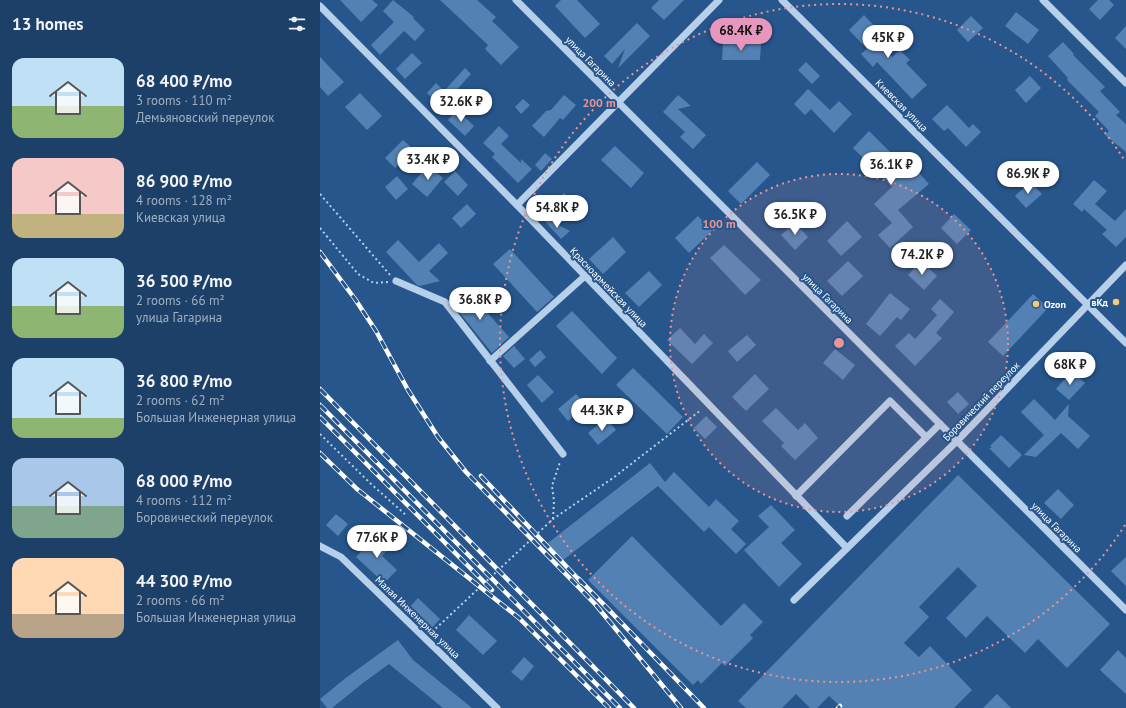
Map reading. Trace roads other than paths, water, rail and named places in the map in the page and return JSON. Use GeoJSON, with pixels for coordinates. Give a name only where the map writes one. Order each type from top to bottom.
{"type":"FeatureCollection","features":[{"type":"Feature","properties":{"kind":"street","name":"улица Гагарина"},"geometry":{"type":"LineString","coordinates":[[516,0],[1126,610]]}},
{"type":"Feature","properties":{"kind":"street"},"geometry":{"type":"LineString","coordinates":[[517,205],[719,0]]}},
{"type":"Feature","properties":{"kind":"street","name":"Киевская улица"},"geometry":{"type":"LineString","coordinates":[[782,0],[1126,343]]}},
{"type":"Feature","properties":{"kind":"street"},"geometry":{"type":"LineString","coordinates":[[1043,0],[1126,83]]}},
{"type":"Feature","properties":{"kind":"street","name":"Красноармейская улица"},"geometry":{"type":"LineString","coordinates":[[320,6],[517,205],[847,548]]}},
{"type":"Feature","properties":{"kind":"street","name":"Боровический переулок"},"geometry":{"type":"LineString","coordinates":[[794,600],[957,441],[1126,265]]}},
{"type":"Feature","properties":{"kind":"street"},"geometry":{"type":"LineString","coordinates":[[490,361],[584,276]]}},
{"type":"Feature","properties":{"kind":"street"},"geometry":{"type":"LineString","coordinates":[[396,282],[445,302],[562,454]]}},
{"type":"Feature","properties":{"kind":"street"},"geometry":{"type":"LineString","coordinates":[[796,496],[890,401],[926,437]]}},
{"type":"Feature","properties":{"kind":"street"},"geometry":{"type":"LineString","coordinates":[[848,516],[940,424]]}},
{"type":"Feature","properties":{"kind":"street","name":"Малая Инженерная улица"},"geometry":{"type":"LineString","coordinates":[[320,546],[341,557],[497,708]]}},
{"type":"Feature","properties":{"kind":"railway"},"geometry":{"type":"LineString","coordinates":[[320,252],[355,299],[376,331],[408,390],[438,437],[466,472],[595,604],[681,708]]}},
{"type":"Feature","properties":{"kind":"railway"},"geometry":{"type":"LineString","coordinates":[[320,389],[634,708]]}},
{"type":"Feature","properties":{"kind":"railway"},"geometry":{"type":"LineString","coordinates":[[320,405],[620,708]]}},
{"type":"Feature","properties":{"kind":"railway"},"geometry":{"type":"LineString","coordinates":[[320,417],[492,590]]}},
{"type":"Feature","properties":{"kind":"railway"},"geometry":{"type":"LineString","coordinates":[[320,453],[357,489],[519,618],[609,708]]}},
{"type":"Feature","properties":{"kind":"railway"},"geometry":{"type":"LineString","coordinates":[[481,476],[582,583]]}},
{"type":"Feature","properties":{"kind":"railway"},"geometry":{"type":"LineString","coordinates":[[579,579],[704,708]]}},
{"type":"Feature","properties":{"kind":"place","name":"вКд"},"geometry":{"type":"Point","coordinates":[1116,302]}},
{"type":"Feature","properties":{"kind":"place","name":"Ozon"},"geometry":{"type":"Point","coordinates":[1036,304]}}]}
